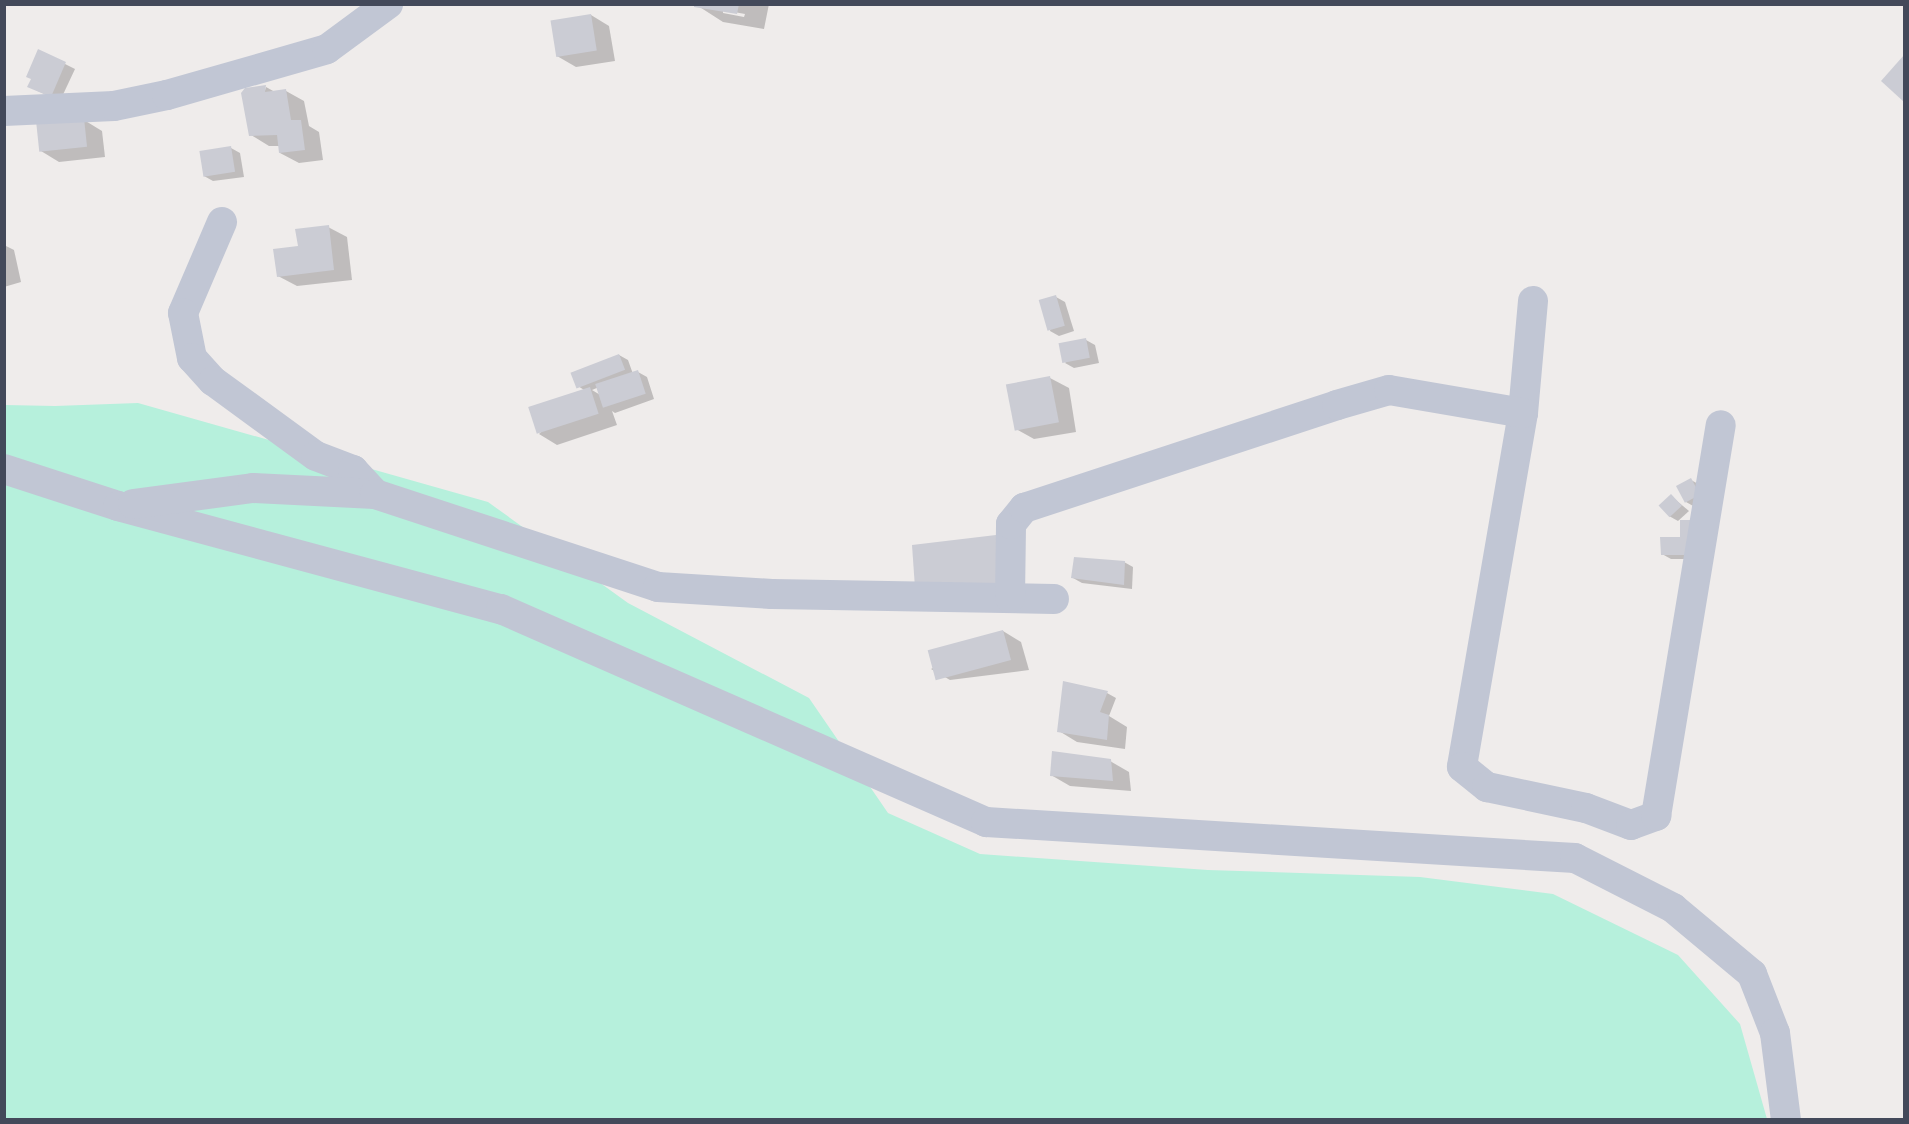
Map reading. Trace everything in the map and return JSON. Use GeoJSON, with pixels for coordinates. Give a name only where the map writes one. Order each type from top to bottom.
{"type":"FeatureCollection","features":[{"type":"Feature","properties":{"kind":"street"},"geometry":{"type":"LineString","coordinates":[[4,111],[114,106],[167,95],[327,49],[388,4]]}},
{"type":"Feature","properties":{"kind":"street"},"geometry":{"type":"LineString","coordinates":[[222,222],[183,313],[192,358],[213,381],[316,456],[352,470],[375,494]]}},
{"type":"Feature","properties":{"kind":"street"},"geometry":{"type":"LineString","coordinates":[[1533,301],[1523,413],[1462,767],[1486,787],[1586,808],[1631,825],[1656,816],[1721,425]]}},
{"type":"Feature","properties":{"kind":"street"},"geometry":{"type":"LineString","coordinates":[[1010,598],[1011,524],[1024,508],[1336,405],[1389,390],[1523,413]]}},
{"type":"Feature","properties":{"kind":"street"},"geometry":{"type":"LineString","coordinates":[[4,469],[118,506],[501,609],[986,822],[1575,858],[1673,908],[1752,974],[1775,1033],[1786,1119]]}},
{"type":"Feature","properties":{"kind":"street"},"geometry":{"type":"LineString","coordinates":[[118,506],[253,488],[375,494],[658,587],[772,594],[1054,599]]}},
{"type":"Feature","properties":{"kind":"green space"},"geometry":{"type":"Polygon","coordinates":[[[138,403],[488,502],[628,603],[809,698],[888,813],[980,854],[1208,870],[1420,877],[1553,894],[1678,955],[1740,1024],[1767,1119],[5,1120],[5,405],[138,403]]]}},
{"type":"Feature","properties":{"kind":"building"},"geometry":{"type":"Polygon","coordinates":[[[694,4],[739,4],[737,14],[694,7],[694,4]]]}},
{"type":"Feature","properties":{"kind":"building"},"geometry":{"type":"Polygon","coordinates":[[[591,14],[597,51],[556,57],[551,20],[591,14]]]}},
{"type":"Feature","properties":{"kind":"building"},"geometry":{"type":"Polygon","coordinates":[[[38,49],[66,62],[51,97],[27,87],[31,79],[26,77],[38,49]]]}},
{"type":"Feature","properties":{"kind":"building"},"geometry":{"type":"Polygon","coordinates":[[[1904,55],[1904,102],[1881,81],[1904,55]]]}},
{"type":"Feature","properties":{"kind":"building"},"geometry":{"type":"Polygon","coordinates":[[[266,85],[265,92],[286,89],[291,120],[301,120],[305,150],[279,153],[277,135],[249,136],[241,93],[245,88],[266,85]]]}},
{"type":"Feature","properties":{"kind":"building"},"geometry":{"type":"Polygon","coordinates":[[[84,118],[87,147],[39,152],[36,123],[84,118]]]}},
{"type":"Feature","properties":{"kind":"building"},"geometry":{"type":"Polygon","coordinates":[[[231,146],[235,172],[203,177],[199,151],[231,146]]]}},
{"type":"Feature","properties":{"kind":"building"},"geometry":{"type":"Polygon","coordinates":[[[329,225],[334,270],[277,277],[273,249],[298,246],[295,229],[329,225]]]}},
{"type":"Feature","properties":{"kind":"building"},"geometry":{"type":"Polygon","coordinates":[[[1056,295],[1065,326],[1048,331],[1039,300],[1056,295]]]}},
{"type":"Feature","properties":{"kind":"building"},"geometry":{"type":"Polygon","coordinates":[[[1086,338],[1090,358],[1062,363],[1059,343],[1086,338]]]}},
{"type":"Feature","properties":{"kind":"building"},"geometry":{"type":"Polygon","coordinates":[[[619,354],[625,370],[577,389],[570,373],[619,354]]]}},
{"type":"Feature","properties":{"kind":"building"},"geometry":{"type":"Polygon","coordinates":[[[638,370],[646,394],[603,408],[595,384],[638,370]]]}},
{"type":"Feature","properties":{"kind":"building"},"geometry":{"type":"Polygon","coordinates":[[[1050,376],[1059,422],[1015,431],[1006,385],[1050,376]]]}},
{"type":"Feature","properties":{"kind":"building"},"geometry":{"type":"Polygon","coordinates":[[[590,387],[599,414],[537,434],[528,407],[590,387]]]}},
{"type":"Feature","properties":{"kind":"building"},"geometry":{"type":"Polygon","coordinates":[[[1691,478],[1700,495],[1685,503],[1676,486],[1691,478]]]}},
{"type":"Feature","properties":{"kind":"building"},"geometry":{"type":"Polygon","coordinates":[[[1671,494],[1682,506],[1669,517],[1659,506],[1671,494]]]}},
{"type":"Feature","properties":{"kind":"building"},"geometry":{"type":"Polygon","coordinates":[[[1680,520],[1699,520],[1698,555],[1661,555],[1660,537],[1680,537],[1680,520]]]}},
{"type":"Feature","properties":{"kind":"building"},"geometry":{"type":"Polygon","coordinates":[[[996,535],[1000,586],[915,588],[912,545],[996,535]]]}},
{"type":"Feature","properties":{"kind":"building"},"geometry":{"type":"Polygon","coordinates":[[[1074,557],[1125,561],[1124,585],[1071,578],[1074,557]]]}},
{"type":"Feature","properties":{"kind":"building"},"geometry":{"type":"Polygon","coordinates":[[[1003,630],[1011,660],[936,680],[928,650],[1003,630]]]}},
{"type":"Feature","properties":{"kind":"building"},"geometry":{"type":"Polygon","coordinates":[[[1063,681],[1108,691],[1100,712],[1109,715],[1107,740],[1057,732],[1063,681]]]}},
{"type":"Feature","properties":{"kind":"building"},"geometry":{"type":"Polygon","coordinates":[[[1052,751],[1111,759],[1113,781],[1050,776],[1052,751]]]}}]}
